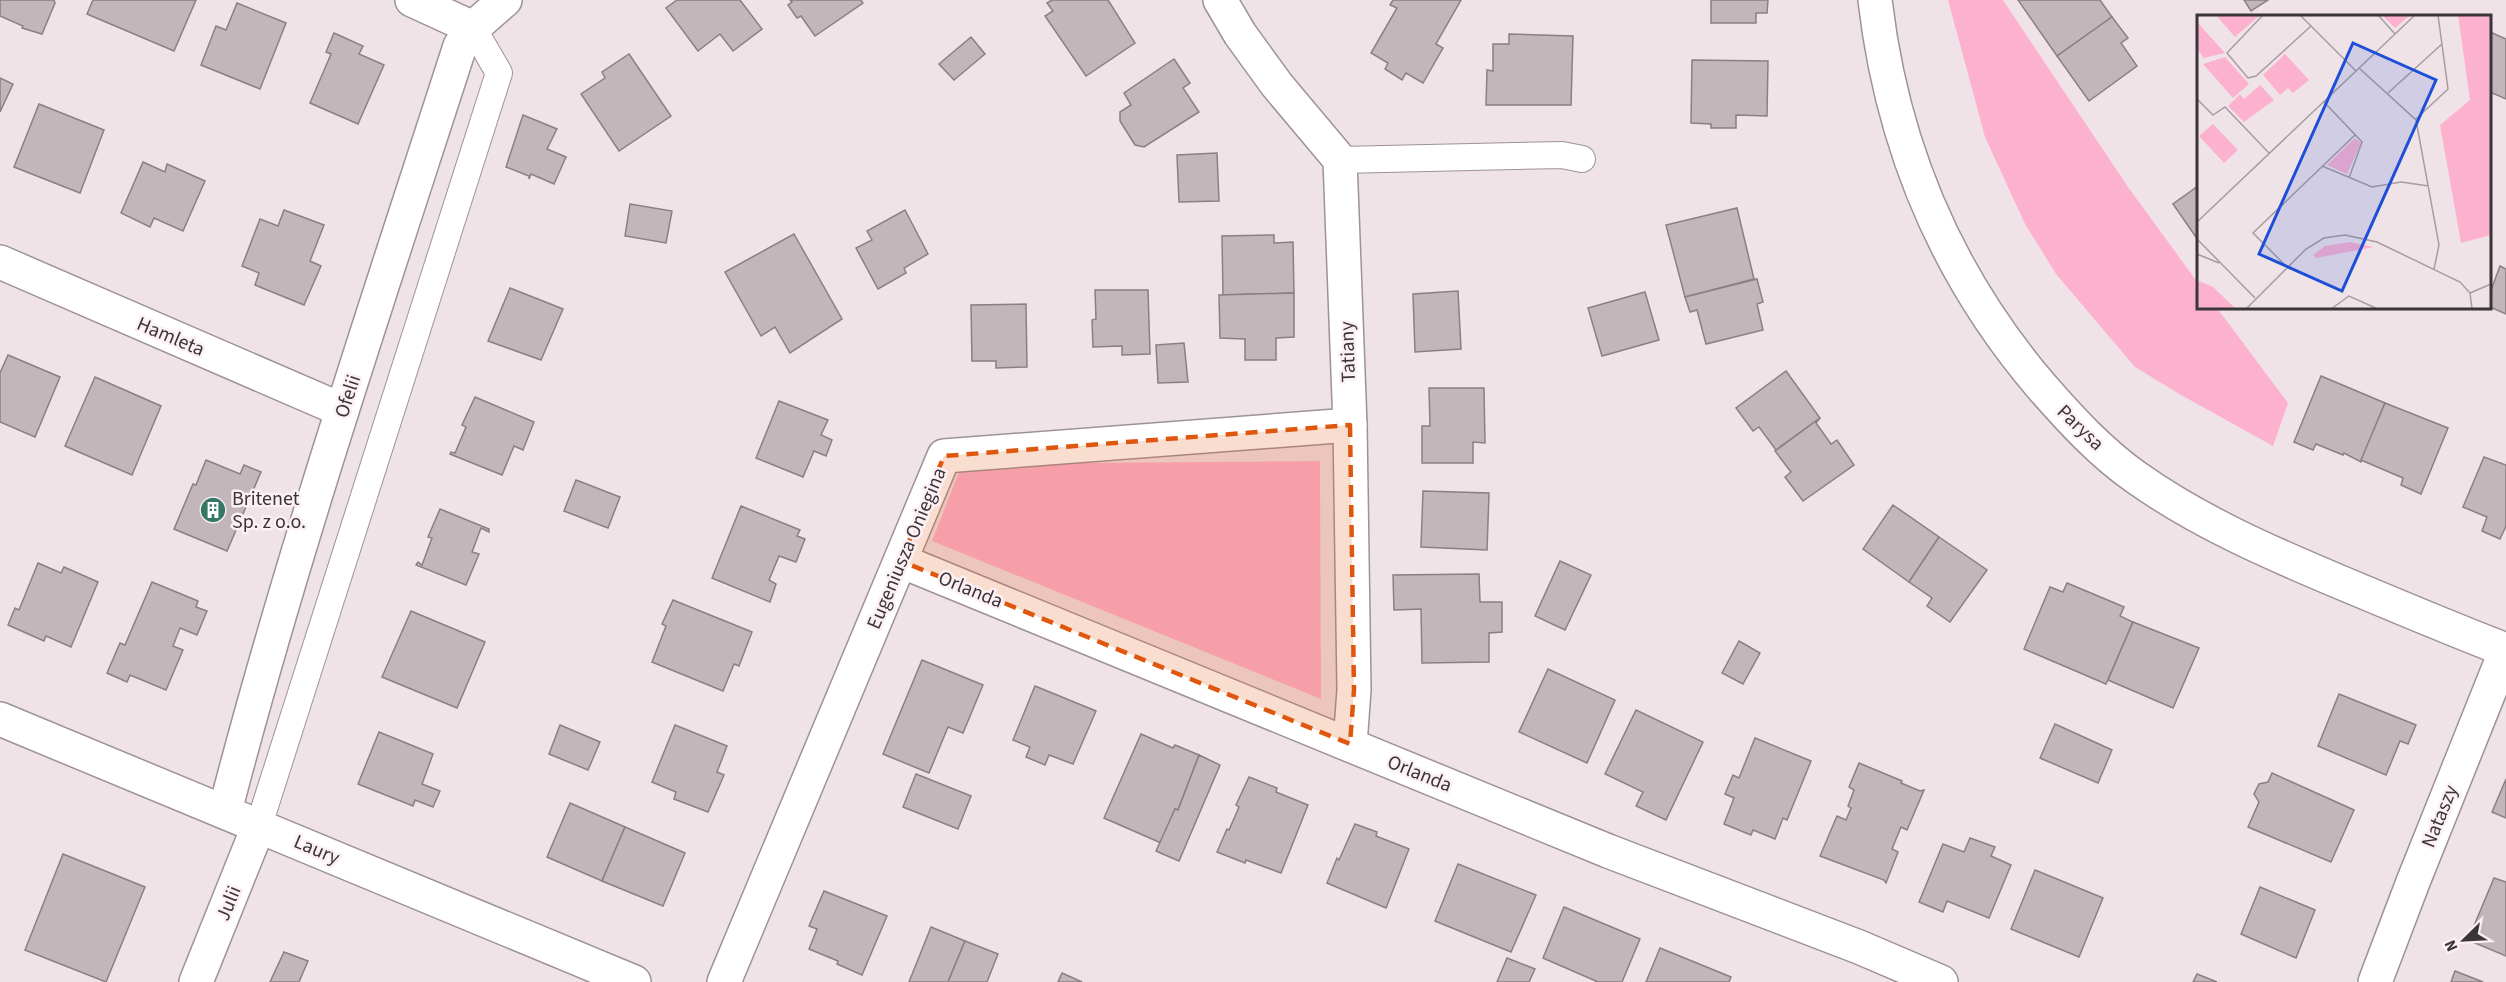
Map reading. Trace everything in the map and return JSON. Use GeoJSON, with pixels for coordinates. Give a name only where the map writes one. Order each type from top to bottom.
{"type":"FeatureCollection","features":[{"type":"Feature","properties":{"kind":"street"},"geometry":{"type":"LineString","coordinates":[[412,0],[473,28]]}},
{"type":"Feature","properties":{"kind":"street","name":"Ofelii"},"geometry":{"type":"LineString","coordinates":[[225,811],[263,674],[342,410],[460,46],[473,28],[505,0]]}},
{"type":"Feature","properties":{"kind":"street"},"geometry":{"type":"LineString","coordinates":[[1220,0],[1240,34],[1277,85],[1340,160]]}},
{"type":"Feature","properties":{"kind":"street","name":"Parysa"},"geometry":{"type":"LineString","coordinates":[[1875,0],[1897,120],[1912,168],[1933,218],[1954,263],[1988,317],[2026,369],[2062,410],[2135,476],[2177,504],[2242,541],[2506,650]]}},
{"type":"Feature","properties":{"kind":"street","name":"Tatiany"},"geometry":{"type":"LineString","coordinates":[[1340,160],[1350,425],[1354,690],[1350,744]]}},
{"type":"Feature","properties":{"kind":"street","name":"Hamleta"},"geometry":{"type":"LineString","coordinates":[[0,262],[342,410]]}},
{"type":"Feature","properties":{"kind":"street","name":"Eugeniusza Oniegina"},"geometry":{"type":"LineString","coordinates":[[724,982],[944,456],[1350,425]]}},
{"type":"Feature","properties":{"kind":"street","name":"Orlanda"},"geometry":{"type":"LineString","coordinates":[[901,561],[1608,851],[1859,947],[1941,982]]}},
{"type":"Feature","properties":{"kind":"street","name":"Nataszy"},"geometry":{"type":"LineString","coordinates":[[2375,982],[2506,650]]}},
{"type":"Feature","properties":{"kind":"street","name":"Laury"},"geometry":{"type":"LineString","coordinates":[[0,719],[634,982]]}},
{"type":"Feature","properties":{"kind":"street","name":"Julii"},"geometry":{"type":"LineString","coordinates":[[196,982],[259,825]]}},
{"type":"Feature","properties":{"kind":"lane"},"geometry":{"type":"LineString","coordinates":[[259,825],[499,73],[473,28]]}},
{"type":"Feature","properties":{"kind":"lane"},"geometry":{"type":"LineString","coordinates":[[1340,160],[1562,155],[1582,159]]}},
{"type":"Feature","properties":{"kind":"highlighted area"},"geometry":{"type":"Polygon","coordinates":[[[1350,425],[1354,690],[1350,744],[901,561],[944,456],[1350,425]]]}},
{"type":"Feature","properties":{"kind":"shaded area"},"geometry":{"type":"Polygon","coordinates":[[[1948,0],[2003,0],[2128,187],[2197,282],[2197,309],[2218,309],[2288,403],[2273,446],[2135,367],[2056,274],[2025,224],[1985,137],[1948,0]]]}},
{"type":"Feature","properties":{"kind":"shaded area"},"geometry":{"type":"Polygon","coordinates":[[[1320,461],[1321,699],[932,541],[962,464],[1320,461]]]}},
{"type":"Feature","properties":{"kind":"building"},"geometry":{"type":"Polygon","coordinates":[[[0,0],[54,0],[55,3],[42,34],[22,28],[23,26],[0,16],[0,0]]]}},
{"type":"Feature","properties":{"kind":"building"},"geometry":{"type":"Polygon","coordinates":[[[93,0],[196,0],[174,51],[87,14],[93,0]]]}},
{"type":"Feature","properties":{"kind":"building"},"geometry":{"type":"Polygon","coordinates":[[[677,0],[740,0],[762,29],[733,51],[720,34],[698,51],[666,8],[677,0]]]}},
{"type":"Feature","properties":{"kind":"building"},"geometry":{"type":"Polygon","coordinates":[[[790,0],[861,0],[863,3],[815,36],[801,16],[797,18],[788,5],[792,2],[790,0]]]}},
{"type":"Feature","properties":{"kind":"building"},"geometry":{"type":"Polygon","coordinates":[[[1052,0],[1108,0],[1135,43],[1086,76],[1045,16],[1053,11],[1047,3],[1052,0]]]}},
{"type":"Feature","properties":{"kind":"building"},"geometry":{"type":"Polygon","coordinates":[[[1393,0],[1461,0],[1436,44],[1443,48],[1423,83],[1406,73],[1402,80],[1385,69],[1388,63],[1371,53],[1397,8],[1390,5],[1393,0]]]}},
{"type":"Feature","properties":{"kind":"building"},"geometry":{"type":"Polygon","coordinates":[[[1711,0],[1768,0],[1767,13],[1756,13],[1756,23],[1711,23],[1711,0]]]}},
{"type":"Feature","properties":{"kind":"building"},"geometry":{"type":"Polygon","coordinates":[[[2018,0],[2100,0],[2112,17],[2057,56],[2018,0]]]}},
{"type":"Feature","properties":{"kind":"building"},"geometry":{"type":"Polygon","coordinates":[[[2244,0],[2268,0],[2251,11],[2244,0]]]}},
{"type":"Feature","properties":{"kind":"building"},"geometry":{"type":"Polygon","coordinates":[[[237,3],[286,23],[260,89],[201,65],[216,26],[226,30],[237,3]]]}},
{"type":"Feature","properties":{"kind":"building"},"geometry":{"type":"Polygon","coordinates":[[[2112,17],[2128,38],[2121,43],[2137,66],[2089,101],[2057,56],[2112,17]]]}},
{"type":"Feature","properties":{"kind":"building"},"geometry":{"type":"Polygon","coordinates":[[[2491,32],[2506,39],[2506,99],[2491,92],[2491,32]]]}},
{"type":"Feature","properties":{"kind":"building"},"geometry":{"type":"Polygon","coordinates":[[[334,33],[363,46],[359,54],[384,65],[358,124],[310,103],[331,54],[326,52],[334,33]]]}},
{"type":"Feature","properties":{"kind":"building"},"geometry":{"type":"Polygon","coordinates":[[[1509,34],[1573,36],[1571,105],[1486,105],[1487,70],[1493,71],[1493,44],[1509,44],[1509,34]]]}},
{"type":"Feature","properties":{"kind":"building"},"geometry":{"type":"Polygon","coordinates":[[[971,37],[985,54],[954,80],[939,64],[971,37]]]}},
{"type":"Feature","properties":{"kind":"building"},"geometry":{"type":"Polygon","coordinates":[[[629,54],[671,116],[619,151],[581,94],[605,78],[602,72],[629,54]]]}},
{"type":"Feature","properties":{"kind":"building"},"geometry":{"type":"Polygon","coordinates":[[[1174,59],[1190,83],[1183,88],[1199,112],[1144,147],[1135,145],[1120,121],[1120,112],[1131,105],[1124,93],[1174,59]]]}},
{"type":"Feature","properties":{"kind":"building"},"geometry":{"type":"Polygon","coordinates":[[[1692,60],[1768,61],[1767,116],[1736,115],[1736,128],[1711,128],[1711,124],[1691,123],[1692,60]]]}},
{"type":"Feature","properties":{"kind":"building"},"geometry":{"type":"Polygon","coordinates":[[[0,78],[13,84],[0,112],[0,78]]]}},
{"type":"Feature","properties":{"kind":"building"},"geometry":{"type":"Polygon","coordinates":[[[39,104],[104,130],[80,193],[14,167],[39,104]]]}},
{"type":"Feature","properties":{"kind":"building"},"geometry":{"type":"Polygon","coordinates":[[[523,115],[557,129],[547,149],[566,157],[554,184],[531,174],[529,179],[529,176],[506,167],[523,115]]]}},
{"type":"Feature","properties":{"kind":"building"},"geometry":{"type":"Polygon","coordinates":[[[1217,153],[1219,201],[1179,202],[1177,155],[1217,153]]]}},
{"type":"Feature","properties":{"kind":"building"},"geometry":{"type":"Polygon","coordinates":[[[143,162],[165,172],[167,164],[205,181],[183,231],[154,218],[150,227],[121,213],[143,162]]]}},
{"type":"Feature","properties":{"kind":"building"},"geometry":{"type":"Polygon","coordinates":[[[2197,187],[2197,239],[2173,204],[2197,187]]]}},
{"type":"Feature","properties":{"kind":"building"},"geometry":{"type":"Polygon","coordinates":[[[630,204],[672,211],[666,243],[625,236],[630,204]]]}},
{"type":"Feature","properties":{"kind":"building"},"geometry":{"type":"Polygon","coordinates":[[[1737,208],[1754,279],[1685,297],[1666,225],[1737,208]]]}},
{"type":"Feature","properties":{"kind":"building"},"geometry":{"type":"Polygon","coordinates":[[[284,210],[324,225],[310,261],[321,266],[304,305],[255,285],[259,273],[242,266],[260,219],[278,226],[284,210]]]}},
{"type":"Feature","properties":{"kind":"building"},"geometry":{"type":"Polygon","coordinates":[[[905,210],[928,254],[904,268],[906,273],[878,289],[856,248],[872,240],[867,231],[905,210]]]}},
{"type":"Feature","properties":{"kind":"building"},"geometry":{"type":"Polygon","coordinates":[[[794,234],[842,319],[790,353],[775,327],[761,336],[725,272],[794,234]]]}},
{"type":"Feature","properties":{"kind":"building"},"geometry":{"type":"Polygon","coordinates":[[[1274,235],[1274,243],[1293,242],[1294,293],[1223,295],[1222,236],[1274,235]]]}},
{"type":"Feature","properties":{"kind":"building"},"geometry":{"type":"Polygon","coordinates":[[[2500,266],[2506,269],[2506,314],[2491,307],[2491,290],[2500,266]]]}},
{"type":"Feature","properties":{"kind":"building"},"geometry":{"type":"Polygon","coordinates":[[[1757,279],[1763,302],[1757,304],[1763,330],[1706,344],[1697,310],[1690,312],[1685,297],[1757,279]]]}},
{"type":"Feature","properties":{"kind":"building"},"geometry":{"type":"Polygon","coordinates":[[[510,288],[563,309],[541,360],[488,341],[510,288]]]}},
{"type":"Feature","properties":{"kind":"building"},"geometry":{"type":"Polygon","coordinates":[[[1095,290],[1148,290],[1150,354],[1122,355],[1122,346],[1093,347],[1092,320],[1096,319],[1095,290]]]}},
{"type":"Feature","properties":{"kind":"building"},"geometry":{"type":"Polygon","coordinates":[[[1458,291],[1461,349],[1415,352],[1413,294],[1458,291]]]}},
{"type":"Feature","properties":{"kind":"building"},"geometry":{"type":"Polygon","coordinates":[[[1645,292],[1659,340],[1602,356],[1588,308],[1645,292]]]}},
{"type":"Feature","properties":{"kind":"building"},"geometry":{"type":"Polygon","coordinates":[[[1294,293],[1294,337],[1276,338],[1276,360],[1245,360],[1245,339],[1220,338],[1219,295],[1294,293]]]}},
{"type":"Feature","properties":{"kind":"building"},"geometry":{"type":"Polygon","coordinates":[[[1026,304],[1027,367],[996,368],[996,361],[972,361],[971,305],[1026,304]]]}},
{"type":"Feature","properties":{"kind":"building"},"geometry":{"type":"Polygon","coordinates":[[[1184,343],[1188,382],[1158,383],[1156,345],[1184,343]]]}},
{"type":"Feature","properties":{"kind":"building"},"geometry":{"type":"Polygon","coordinates":[[[8,355],[60,377],[35,437],[0,422],[0,373],[8,355]]]}},
{"type":"Feature","properties":{"kind":"building"},"geometry":{"type":"Polygon","coordinates":[[[1786,371],[1820,418],[1776,450],[1759,427],[1753,431],[1736,408],[1786,371]]]}},
{"type":"Feature","properties":{"kind":"building"},"geometry":{"type":"Polygon","coordinates":[[[2321,376],[2385,403],[2361,462],[2344,453],[2343,455],[2316,444],[2313,450],[2294,442],[2321,376]]]}},
{"type":"Feature","properties":{"kind":"building"},"geometry":{"type":"Polygon","coordinates":[[[95,377],[161,406],[132,475],[65,446],[95,377]]]}},
{"type":"Feature","properties":{"kind":"building"},"geometry":{"type":"Polygon","coordinates":[[[1429,388],[1484,388],[1485,443],[1473,442],[1473,463],[1422,463],[1422,426],[1430,426],[1429,388]]]}},
{"type":"Feature","properties":{"kind":"building"},"geometry":{"type":"Polygon","coordinates":[[[475,397],[534,422],[523,450],[514,446],[502,475],[450,454],[455,453],[466,427],[462,425],[475,397]]]}},
{"type":"Feature","properties":{"kind":"building"},"geometry":{"type":"Polygon","coordinates":[[[779,401],[828,420],[821,435],[832,440],[826,456],[814,451],[803,477],[756,458],[779,401]]]}},
{"type":"Feature","properties":{"kind":"building"},"geometry":{"type":"Polygon","coordinates":[[[2385,403],[2448,428],[2421,494],[2401,485],[2403,478],[2361,460],[2385,403]]]}},
{"type":"Feature","properties":{"kind":"building"},"geometry":{"type":"Polygon","coordinates":[[[1820,418],[1816,423],[1831,444],[1837,440],[1854,465],[1803,501],[1785,477],[1791,472],[1775,451],[1820,418]]]}},
{"type":"Feature","properties":{"kind":"building"},"geometry":{"type":"Polygon","coordinates":[[[2484,457],[2506,465],[2506,526],[2500,539],[2482,531],[2487,517],[2463,507],[2484,457]]]}},
{"type":"Feature","properties":{"kind":"building","name":"Britenet Sp. z o.o."},"geometry":{"type":"Polygon","coordinates":[[[206,460],[240,474],[244,465],[261,472],[227,551],[174,529],[206,460]]]}},
{"type":"Feature","properties":{"kind":"building"},"geometry":{"type":"Polygon","coordinates":[[[576,480],[620,497],[608,528],[564,511],[576,480]]]}},
{"type":"Feature","properties":{"kind":"building"},"geometry":{"type":"Polygon","coordinates":[[[1423,491],[1489,493],[1487,550],[1421,547],[1423,491]]]}},
{"type":"Feature","properties":{"kind":"building"},"geometry":{"type":"Polygon","coordinates":[[[1893,505],[1939,537],[1909,582],[1863,549],[1893,505]]]}},
{"type":"Feature","properties":{"kind":"building"},"geometry":{"type":"Polygon","coordinates":[[[741,506],[800,530],[797,536],[805,539],[796,562],[779,556],[769,580],[776,584],[770,602],[712,578],[741,506]]]}},
{"type":"Feature","properties":{"kind":"building"},"geometry":{"type":"Polygon","coordinates":[[[440,509],[489,529],[489,532],[481,528],[472,552],[479,554],[466,585],[416,565],[418,562],[422,565],[432,538],[428,537],[440,509]]]}},
{"type":"Feature","properties":{"kind":"building"},"geometry":{"type":"Polygon","coordinates":[[[1939,537],[1987,570],[1950,622],[1927,606],[1932,598],[1909,582],[1939,537]]]}},
{"type":"Feature","properties":{"kind":"building"},"geometry":{"type":"Polygon","coordinates":[[[1560,561],[1591,575],[1565,630],[1535,616],[1560,561]]]}},
{"type":"Feature","properties":{"kind":"building"},"geometry":{"type":"Polygon","coordinates":[[[38,563],[61,573],[64,567],[98,582],[71,647],[46,636],[44,641],[8,625],[15,608],[19,610],[38,563]]]}},
{"type":"Feature","properties":{"kind":"building"},"geometry":{"type":"Polygon","coordinates":[[[1479,574],[1480,602],[1502,602],[1502,632],[1489,633],[1489,662],[1422,663],[1421,609],[1394,610],[1393,575],[1479,574]]]}},
{"type":"Feature","properties":{"kind":"building"},"geometry":{"type":"Polygon","coordinates":[[[152,582],[198,601],[196,607],[207,611],[197,635],[180,628],[173,646],[183,650],[166,690],[130,675],[127,682],[107,673],[120,643],[125,645],[152,582]]]}},
{"type":"Feature","properties":{"kind":"building"},"geometry":{"type":"Polygon","coordinates":[[[2067,583],[2124,607],[2120,616],[2133,622],[2106,684],[2024,649],[2050,587],[2063,592],[2067,583]]]}},
{"type":"Feature","properties":{"kind":"building"},"geometry":{"type":"Polygon","coordinates":[[[673,600],[752,632],[739,666],[734,664],[723,691],[652,662],[666,626],[662,624],[673,600]]]}},
{"type":"Feature","properties":{"kind":"building"},"geometry":{"type":"Polygon","coordinates":[[[411,611],[485,642],[457,708],[382,677],[411,611]]]}},
{"type":"Feature","properties":{"kind":"building"},"geometry":{"type":"Polygon","coordinates":[[[2133,622],[2199,648],[2173,708],[2108,680],[2133,622]]]}},
{"type":"Feature","properties":{"kind":"building"},"geometry":{"type":"Polygon","coordinates":[[[1739,641],[1760,653],[1743,684],[1722,673],[1739,641]]]}},
{"type":"Feature","properties":{"kind":"building"},"geometry":{"type":"Polygon","coordinates":[[[922,660],[983,685],[963,733],[948,727],[929,773],[883,754],[922,660]]]}},
{"type":"Feature","properties":{"kind":"building"},"geometry":{"type":"Polygon","coordinates":[[[1548,669],[1615,700],[1587,763],[1519,732],[1548,669]]]}},
{"type":"Feature","properties":{"kind":"building"},"geometry":{"type":"Polygon","coordinates":[[[1035,686],[1096,711],[1073,764],[1049,755],[1045,765],[1026,757],[1030,747],[1013,740],[1035,686]]]}},
{"type":"Feature","properties":{"kind":"building"},"geometry":{"type":"Polygon","coordinates":[[[2339,694],[2416,725],[2408,744],[2400,741],[2386,775],[2318,746],[2339,694]]]}},
{"type":"Feature","properties":{"kind":"building"},"geometry":{"type":"Polygon","coordinates":[[[1636,710],[1703,742],[1666,820],[1636,806],[1643,792],[1605,774],[1636,710]]]}},
{"type":"Feature","properties":{"kind":"building"},"geometry":{"type":"Polygon","coordinates":[[[2055,724],[2112,750],[2098,783],[2040,758],[2055,724]]]}},
{"type":"Feature","properties":{"kind":"building"},"geometry":{"type":"Polygon","coordinates":[[[560,725],[600,742],[588,770],[549,754],[560,725]]]}},
{"type":"Feature","properties":{"kind":"building"},"geometry":{"type":"Polygon","coordinates":[[[675,725],[727,746],[717,772],[724,775],[708,812],[674,799],[676,792],[652,782],[675,725]]]}},
{"type":"Feature","properties":{"kind":"building"},"geometry":{"type":"Polygon","coordinates":[[[379,732],[433,754],[422,784],[440,791],[433,807],[415,800],[413,806],[358,784],[379,732]]]}},
{"type":"Feature","properties":{"kind":"building"},"geometry":{"type":"Polygon","coordinates":[[[1141,734],[1173,748],[1175,745],[1199,755],[1178,810],[1175,809],[1161,843],[1104,818],[1141,734]]]}},
{"type":"Feature","properties":{"kind":"building"},"geometry":{"type":"Polygon","coordinates":[[[1755,738],[1811,761],[1787,820],[1783,818],[1775,839],[1753,830],[1751,835],[1724,824],[1734,798],[1725,794],[1733,775],[1739,778],[1755,738]]]}},
{"type":"Feature","properties":{"kind":"building"},"geometry":{"type":"Polygon","coordinates":[[[1199,755],[1220,765],[1179,861],[1156,851],[1175,809],[1178,810],[1199,755]]]}},
{"type":"Feature","properties":{"kind":"building"},"geometry":{"type":"Polygon","coordinates":[[[1859,763],[1920,791],[1924,790],[1907,830],[1901,827],[1892,849],[1898,852],[1886,883],[1884,880],[1820,856],[1837,816],[1846,820],[1854,790],[1849,787],[1859,763]]]}},
{"type":"Feature","properties":{"kind":"building"},"geometry":{"type":"Polygon","coordinates":[[[2272,773],[2354,810],[2331,862],[2248,827],[2259,802],[2254,794],[2259,784],[2268,782],[2272,773]]]}},
{"type":"Feature","properties":{"kind":"building"},"geometry":{"type":"Polygon","coordinates":[[[916,774],[971,796],[958,829],[903,807],[916,774]]]}},
{"type":"Feature","properties":{"kind":"building"},"geometry":{"type":"Polygon","coordinates":[[[1249,777],[1277,788],[1276,792],[1308,805],[1281,873],[1217,852],[1239,807],[1236,805],[1249,777]]]}},
{"type":"Feature","properties":{"kind":"building"},"geometry":{"type":"Polygon","coordinates":[[[2506,779],[2506,818],[2492,812],[2506,779]]]}},
{"type":"Feature","properties":{"kind":"building"},"geometry":{"type":"Polygon","coordinates":[[[570,803],[625,827],[602,881],[547,857],[570,803]]]}},
{"type":"Feature","properties":{"kind":"building"},"geometry":{"type":"Polygon","coordinates":[[[1355,824],[1377,832],[1376,836],[1409,849],[1386,908],[1327,883],[1355,824]]]}},
{"type":"Feature","properties":{"kind":"building"},"geometry":{"type":"Polygon","coordinates":[[[625,827],[685,853],[663,906],[602,881],[625,827]]]}},
{"type":"Feature","properties":{"kind":"building"},"geometry":{"type":"Polygon","coordinates":[[[1970,838],[1995,847],[1991,856],[2011,865],[1989,918],[1947,901],[1943,912],[1919,902],[1943,844],[1964,852],[1970,838]]]}},
{"type":"Feature","properties":{"kind":"building"},"geometry":{"type":"Polygon","coordinates":[[[63,854],[145,887],[106,982],[25,950],[63,854]]]}},
{"type":"Feature","properties":{"kind":"building"},"geometry":{"type":"Polygon","coordinates":[[[1458,864],[1536,895],[1511,952],[1435,921],[1458,864]]]}},
{"type":"Feature","properties":{"kind":"building"},"geometry":{"type":"Polygon","coordinates":[[[2035,870],[2103,898],[2079,957],[2011,929],[2035,870]]]}},
{"type":"Feature","properties":{"kind":"building"},"geometry":{"type":"Polygon","coordinates":[[[2494,878],[2506,882],[2506,956],[2468,940],[2494,878]]]}},
{"type":"Feature","properties":{"kind":"building"},"geometry":{"type":"Polygon","coordinates":[[[2260,887],[2315,910],[2296,958],[2241,934],[2260,887]]]}},
{"type":"Feature","properties":{"kind":"building"},"geometry":{"type":"Polygon","coordinates":[[[824,891],[887,916],[862,975],[837,964],[838,961],[809,949],[817,929],[809,926],[824,891]]]}},
{"type":"Feature","properties":{"kind":"building"},"geometry":{"type":"Polygon","coordinates":[[[1564,907],[1640,939],[1622,982],[1598,982],[1543,958],[1564,907]]]}},
{"type":"Feature","properties":{"kind":"building"},"geometry":{"type":"Polygon","coordinates":[[[931,927],[965,941],[948,982],[909,982],[931,927]]]}},
{"type":"Feature","properties":{"kind":"building"},"geometry":{"type":"Polygon","coordinates":[[[965,941],[998,954],[987,982],[948,982],[965,941]]]}},
{"type":"Feature","properties":{"kind":"building"},"geometry":{"type":"Polygon","coordinates":[[[1660,948],[1731,977],[1729,982],[1646,982],[1660,948]]]}},
{"type":"Feature","properties":{"kind":"building"},"geometry":{"type":"Polygon","coordinates":[[[284,952],[308,961],[299,982],[270,982],[284,952]]]}},
{"type":"Feature","properties":{"kind":"building"},"geometry":{"type":"Polygon","coordinates":[[[1507,958],[1535,969],[1529,982],[1497,982],[1507,958]]]}},
{"type":"Feature","properties":{"kind":"building"},"geometry":{"type":"Polygon","coordinates":[[[2455,971],[2483,982],[2451,982],[2455,971]]]}},
{"type":"Feature","properties":{"kind":"building"},"geometry":{"type":"Polygon","coordinates":[[[1062,973],[1082,982],[1058,982],[1062,973]]]}},
{"type":"Feature","properties":{"kind":"building"},"geometry":{"type":"Polygon","coordinates":[[[2197,974],[2217,982],[2193,982],[2197,974]]]}},
{"type":"Feature","properties":{"kind":"place","name":"Britenet Sp. z o.o."},"geometry":{"type":"Point","coordinates":[213,510]}}]}
